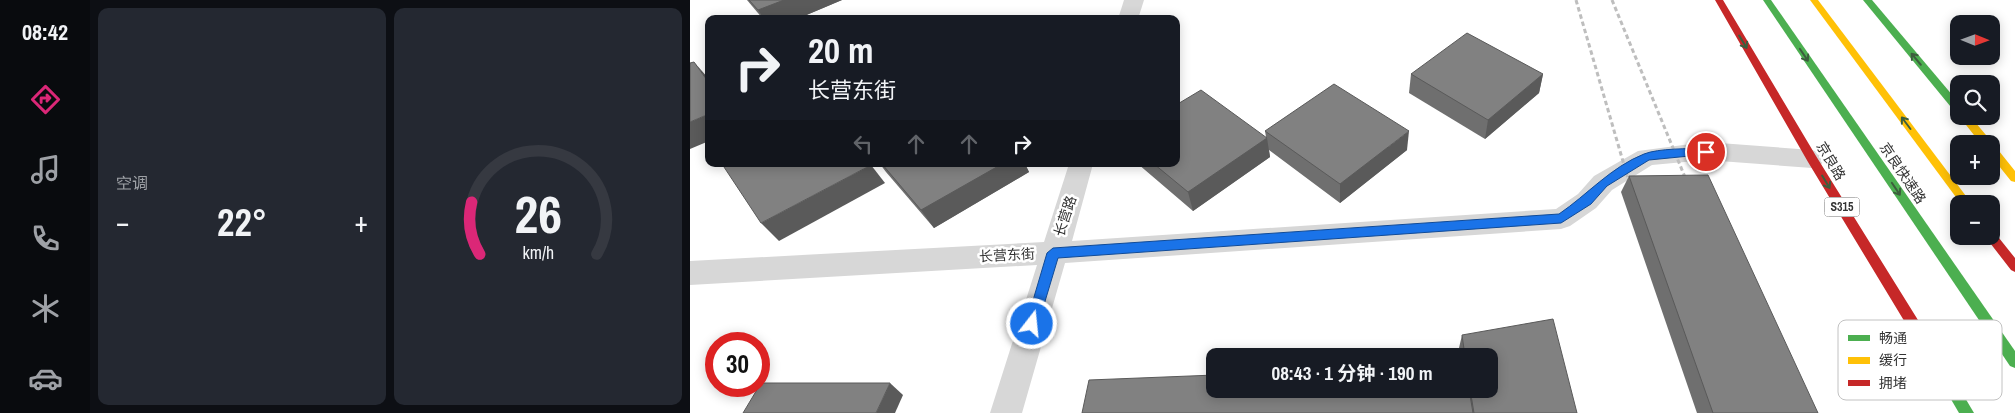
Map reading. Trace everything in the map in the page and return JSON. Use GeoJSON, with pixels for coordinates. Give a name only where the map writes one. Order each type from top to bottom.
{"type":"FeatureCollection","features":[{"type":"Feature","properties":{"kind":"main road","name":"京良路"},"geometry":{"type":"LineString","coordinates":[[1719,0],[1812,159],[1910,320]]}},
{"type":"Feature","properties":{"kind":"main road","name":"京良快速路"},"geometry":{"type":"LineString","coordinates":[[1767,0],[1986,320]]}},
{"type":"Feature","properties":{"kind":"main road"},"geometry":{"type":"LineString","coordinates":[[1814,0],[1960,195]]}},
{"type":"Feature","properties":{"kind":"main road"},"geometry":{"type":"LineString","coordinates":[[1867,0],[1950,99]]}},
{"type":"Feature","properties":{"kind":"main road"},"geometry":{"type":"LineString","coordinates":[[1971,125],[1980,135]]}},
{"type":"Feature","properties":{"kind":"main road"},"geometry":{"type":"LineString","coordinates":[[2000,160],[2015,178]]}},
{"type":"Feature","properties":{"kind":"main road"},"geometry":{"type":"LineString","coordinates":[[1998,245],[2015,268]]}},
{"type":"Feature","properties":{"kind":"main road","name":"京良快速路"},"geometry":{"type":"LineString","coordinates":[[2002,343],[2015,362]]}},
{"type":"Feature","properties":{"kind":"main road","name":"京良路"},"geometry":{"type":"LineString","coordinates":[[1959,400],[1967,413]]}},
{"type":"Feature","properties":{"kind":"street"},"geometry":{"type":"LineString","coordinates":[[1129,15],[1134,0]]}},
{"type":"Feature","properties":{"kind":"street","name":"长营东街"},"geometry":{"type":"LineString","coordinates":[[690,273],[1053,253],[1561,218],[1587,201],[1603,183],[1647,157],[1706,152],[1812,159]]}},
{"type":"Feature","properties":{"kind":"street","name":"长营路"},"geometry":{"type":"LineString","coordinates":[[1006,413],[1053,253],[1081,167]]}},
{"type":"Feature","properties":{"kind":"building"},"geometry":{"type":"Polygon","coordinates":[[[749,0],[784,0],[758,10],[749,0]]]}},
{"type":"Feature","properties":{"kind":"building"},"geometry":{"type":"Polygon","coordinates":[[[1467,33],[1543,74],[1488,120],[1411,74],[1467,33]]]}},
{"type":"Feature","properties":{"kind":"building"},"geometry":{"type":"Polygon","coordinates":[[[694,62],[705,77],[705,116],[690,122],[690,63],[694,62]]]}},
{"type":"Feature","properties":{"kind":"building"},"geometry":{"type":"Polygon","coordinates":[[[1334,84],[1409,131],[1340,184],[1265,131],[1334,84]]]}},
{"type":"Feature","properties":{"kind":"building"},"geometry":{"type":"Polygon","coordinates":[[[1201,90],[1267,138],[1188,192],[1158,167],[1180,167],[1180,103],[1201,90]]]}},
{"type":"Feature","properties":{"kind":"building"},"geometry":{"type":"Polygon","coordinates":[[[724,167],[867,167],[761,223],[724,167]]]}},
{"type":"Feature","properties":{"kind":"building"},"geometry":{"type":"Polygon","coordinates":[[[885,167],[997,167],[921,210],[885,167]]]}},
{"type":"Feature","properties":{"kind":"building"},"geometry":{"type":"Polygon","coordinates":[[[1708,175],[1818,413],[1713,413],[1629,176],[1708,175]]]}},
{"type":"Feature","properties":{"kind":"building"},"geometry":{"type":"Polygon","coordinates":[[[1553,319],[1577,413],[1474,413],[1472,398],[1498,398],[1498,348],[1464,348],[1462,335],[1553,319]]]}},
{"type":"Feature","properties":{"kind":"building"},"geometry":{"type":"Polygon","coordinates":[[[1206,375],[1206,398],[1470,398],[1473,413],[1082,413],[1089,380],[1206,375]]]}},
{"type":"Feature","properties":{"kind":"building"},"geometry":{"type":"Polygon","coordinates":[[[770,383],[890,383],[876,413],[743,413],[753,397],[770,397],[770,383]]]}},
{"type":"Feature","properties":{"kind":"railway"},"geometry":{"type":"LineString","coordinates":[[1576,0],[1629,182]]}},
{"type":"Feature","properties":{"kind":"railway"},"geometry":{"type":"LineString","coordinates":[[1612,0],[1687,182]]}},
{"type":"Feature","properties":{"kind":"railway"},"geometry":{"type":"LineString","coordinates":[[1629,181],[1632,192]]}},
{"type":"Feature","properties":{"kind":"railway"},"geometry":{"type":"LineString","coordinates":[[1686,181],[1689,188]]}},
{"type":"Feature","properties":{"kind":"traffic: fast"},"geometry":{"type":"LineString","coordinates":[[1767,0],[1986,320]]}},
{"type":"Feature","properties":{"kind":"traffic: fast"},"geometry":{"type":"LineString","coordinates":[[1867,0],[1950,99]]}},
{"type":"Feature","properties":{"kind":"traffic: fast"},"geometry":{"type":"LineString","coordinates":[[2002,343],[2015,362]]}},
{"type":"Feature","properties":{"kind":"traffic: fast"},"geometry":{"type":"LineString","coordinates":[[1959,400],[1967,413]]}},
{"type":"Feature","properties":{"kind":"traffic: slow"},"geometry":{"type":"LineString","coordinates":[[1814,0],[1960,195]]}},
{"type":"Feature","properties":{"kind":"traffic: slow"},"geometry":{"type":"LineString","coordinates":[[1971,125],[1980,135]]}},
{"type":"Feature","properties":{"kind":"traffic: slow"},"geometry":{"type":"LineString","coordinates":[[2000,160],[2015,178]]}},
{"type":"Feature","properties":{"kind":"traffic: jam"},"geometry":{"type":"LineString","coordinates":[[1719,0],[1812,159],[1911,320]]}},
{"type":"Feature","properties":{"kind":"traffic: jam"},"geometry":{"type":"LineString","coordinates":[[1998,245],[2015,267]]}},
{"type":"Feature","properties":{"kind":"route"},"geometry":{"type":"LineString","coordinates":[[1032,324],[1053,253],[1561,218],[1587,201],[1603,183],[1647,157],[1706,152]]}}]}
